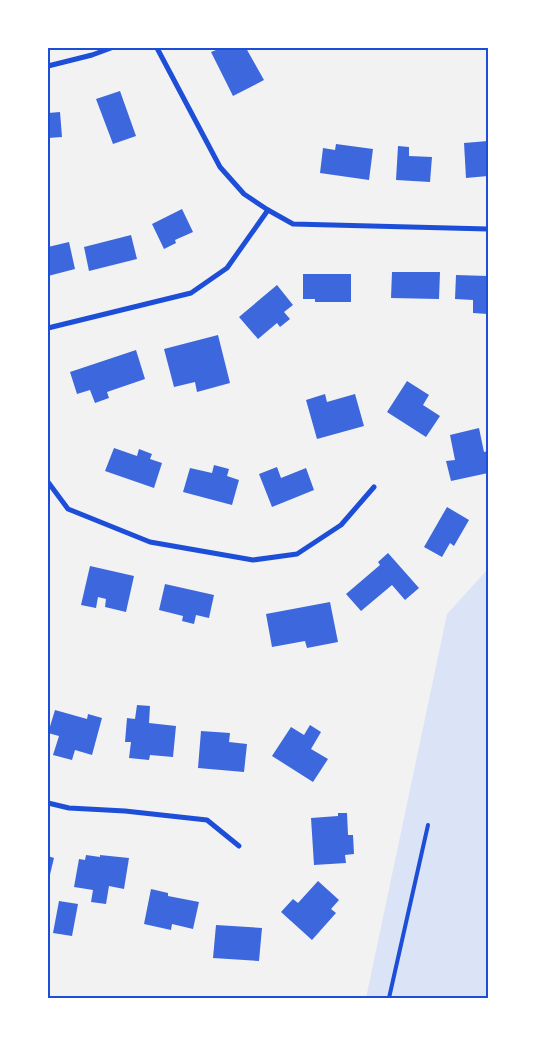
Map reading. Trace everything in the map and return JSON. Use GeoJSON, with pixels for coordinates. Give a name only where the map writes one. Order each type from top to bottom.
{"type":"FeatureCollection","features":[{"type":"Feature","properties":{"kind":"street"},"geometry":{"type":"LineString","coordinates":[[48,66],[92,55],[111,48]]}},
{"type":"Feature","properties":{"kind":"street"},"geometry":{"type":"LineString","coordinates":[[157,48],[220,167],[244,194],[293,224],[488,229]]}},
{"type":"Feature","properties":{"kind":"street"},"geometry":{"type":"LineString","coordinates":[[48,328],[191,293],[227,268],[268,210]]}},
{"type":"Feature","properties":{"kind":"street"},"geometry":{"type":"LineString","coordinates":[[48,482],[68,509],[150,542],[253,560],[297,554],[341,525],[374,487]]}},
{"type":"Feature","properties":{"kind":"street"},"geometry":{"type":"LineString","coordinates":[[48,804],[69,808],[125,811],[207,820],[239,846]]}},
{"type":"Feature","properties":{"kind":"lane"},"geometry":{"type":"LineString","coordinates":[[389,998],[428,825]]}},
{"type":"Feature","properties":{"kind":"shaded area"},"geometry":{"type":"Polygon","coordinates":[[[488,569],[488,998],[366,998],[447,614],[488,569]]]}},
{"type":"Feature","properties":{"kind":"building"},"geometry":{"type":"Polygon","coordinates":[[[221,48],[246,48],[264,80],[233,96],[211,52],[221,48]]]}},
{"type":"Feature","properties":{"kind":"building"},"geometry":{"type":"Polygon","coordinates":[[[120,91],[136,136],[113,144],[96,99],[120,91]]]}},
{"type":"Feature","properties":{"kind":"building"},"geometry":{"type":"Polygon","coordinates":[[[60,112],[62,137],[48,138],[48,113],[60,112]]]}},
{"type":"Feature","properties":{"kind":"building"},"geometry":{"type":"Polygon","coordinates":[[[488,141],[488,176],[466,178],[464,143],[488,141]]]}},
{"type":"Feature","properties":{"kind":"building"},"geometry":{"type":"Polygon","coordinates":[[[336,144],[373,149],[369,180],[320,173],[323,148],[335,150],[336,144]]]}},
{"type":"Feature","properties":{"kind":"building"},"geometry":{"type":"Polygon","coordinates":[[[398,146],[409,147],[409,156],[432,157],[430,182],[396,180],[398,146]]]}},
{"type":"Feature","properties":{"kind":"building"},"geometry":{"type":"Polygon","coordinates":[[[182,209],[193,232],[175,240],[176,243],[164,249],[152,224],[182,209]]]}},
{"type":"Feature","properties":{"kind":"building"},"geometry":{"type":"Polygon","coordinates":[[[131,235],[137,259],[89,271],[84,247],[131,235]]]}},
{"type":"Feature","properties":{"kind":"building"},"geometry":{"type":"Polygon","coordinates":[[[69,242],[75,269],[48,276],[48,247],[69,242]]]}},
{"type":"Feature","properties":{"kind":"building"},"geometry":{"type":"Polygon","coordinates":[[[392,272],[440,272],[439,299],[391,298],[392,272]]]}},
{"type":"Feature","properties":{"kind":"building"},"geometry":{"type":"Polygon","coordinates":[[[303,274],[351,274],[351,302],[315,302],[315,299],[303,299],[303,274]]]}},
{"type":"Feature","properties":{"kind":"building"},"geometry":{"type":"Polygon","coordinates":[[[456,275],[488,276],[488,314],[473,313],[473,300],[455,299],[456,275]]]}},
{"type":"Feature","properties":{"kind":"building"},"geometry":{"type":"Polygon","coordinates":[[[277,285],[293,305],[284,312],[290,319],[280,327],[277,323],[258,339],[239,317],[277,285]]]}},
{"type":"Feature","properties":{"kind":"building"},"geometry":{"type":"Polygon","coordinates":[[[218,335],[230,383],[197,392],[195,382],[174,387],[164,349],[218,335]]]}},
{"type":"Feature","properties":{"kind":"building"},"geometry":{"type":"Polygon","coordinates":[[[136,350],[145,379],[107,392],[109,398],[95,403],[90,390],[77,394],[70,372],[136,350]]]}},
{"type":"Feature","properties":{"kind":"building"},"geometry":{"type":"Polygon","coordinates":[[[407,381],[429,395],[423,405],[440,416],[426,437],[387,412],[407,381]]]}},
{"type":"Feature","properties":{"kind":"building"},"geometry":{"type":"Polygon","coordinates":[[[325,394],[327,402],[355,394],[364,426],[317,439],[306,400],[325,394]]]}},
{"type":"Feature","properties":{"kind":"building"},"geometry":{"type":"Polygon","coordinates":[[[479,428],[484,452],[488,451],[488,465],[486,466],[488,473],[451,481],[446,461],[455,460],[450,435],[479,428]]]}},
{"type":"Feature","properties":{"kind":"building"},"geometry":{"type":"Polygon","coordinates":[[[114,448],[137,456],[139,449],[152,454],[150,459],[162,463],[154,488],[105,471],[114,448]]]}},
{"type":"Feature","properties":{"kind":"building"},"geometry":{"type":"Polygon","coordinates":[[[214,465],[229,469],[227,476],[239,480],[232,505],[183,492],[190,468],[212,473],[214,465]]]}},
{"type":"Feature","properties":{"kind":"building"},"geometry":{"type":"Polygon","coordinates":[[[277,467],[281,478],[306,468],[314,490],[272,507],[259,474],[277,467]]]}},
{"type":"Feature","properties":{"kind":"building"},"geometry":{"type":"Polygon","coordinates":[[[447,507],[469,520],[454,546],[450,543],[442,557],[424,547],[447,507]]]}},
{"type":"Feature","properties":{"kind":"building"},"geometry":{"type":"Polygon","coordinates":[[[388,553],[419,588],[405,600],[392,585],[361,611],[346,594],[380,565],[378,562],[388,553]]]}},
{"type":"Feature","properties":{"kind":"building"},"geometry":{"type":"Polygon","coordinates":[[[90,566],[134,576],[126,612],[105,607],[106,599],[98,597],[96,608],[81,605],[90,566]]]}},
{"type":"Feature","properties":{"kind":"building"},"geometry":{"type":"Polygon","coordinates":[[[165,584],[214,595],[209,618],[196,615],[194,624],[182,621],[183,616],[159,610],[165,584]]]}},
{"type":"Feature","properties":{"kind":"building"},"geometry":{"type":"Polygon","coordinates":[[[330,602],[338,642],[307,648],[305,641],[272,647],[266,614],[330,602]]]}},
{"type":"Feature","properties":{"kind":"building"},"geometry":{"type":"Polygon","coordinates":[[[137,705],[150,706],[149,723],[176,726],[173,757],[150,755],[149,760],[129,758],[131,742],[125,742],[127,718],[135,719],[137,705]]]}},
{"type":"Feature","properties":{"kind":"building"},"geometry":{"type":"Polygon","coordinates":[[[55,710],[87,719],[88,714],[102,718],[92,755],[75,750],[72,760],[53,755],[59,736],[48,733],[55,710]]]}},
{"type":"Feature","properties":{"kind":"building"},"geometry":{"type":"Polygon","coordinates":[[[310,725],[321,732],[311,749],[328,759],[313,782],[272,756],[291,727],[304,735],[310,725]]]}},
{"type":"Feature","properties":{"kind":"building"},"geometry":{"type":"Polygon","coordinates":[[[201,731],[230,733],[229,742],[247,744],[244,772],[198,768],[201,731]]]}},
{"type":"Feature","properties":{"kind":"building"},"geometry":{"type":"Polygon","coordinates":[[[338,813],[347,813],[348,835],[353,835],[354,854],[345,855],[346,863],[314,865],[311,818],[338,816],[338,813]]]}},
{"type":"Feature","properties":{"kind":"building"},"geometry":{"type":"Polygon","coordinates":[[[86,855],[129,858],[124,889],[109,886],[106,904],[91,902],[93,890],[74,887],[79,859],[85,860],[86,855]]]}},
{"type":"Feature","properties":{"kind":"building"},"geometry":{"type":"Polygon","coordinates":[[[48,856],[54,858],[48,883],[48,856]]]}},
{"type":"Feature","properties":{"kind":"building"},"geometry":{"type":"Polygon","coordinates":[[[318,881],[339,900],[331,909],[336,913],[312,940],[281,912],[293,899],[298,903],[318,881]]]}},
{"type":"Feature","properties":{"kind":"building"},"geometry":{"type":"Polygon","coordinates":[[[151,889],[168,893],[168,896],[199,902],[193,929],[172,924],[171,930],[144,924],[151,889]]]}},
{"type":"Feature","properties":{"kind":"building"},"geometry":{"type":"Polygon","coordinates":[[[59,901],[78,904],[72,936],[53,933],[59,901]]]}},
{"type":"Feature","properties":{"kind":"building"},"geometry":{"type":"Polygon","coordinates":[[[216,925],[262,928],[259,961],[213,958],[216,925]]]}}]}
